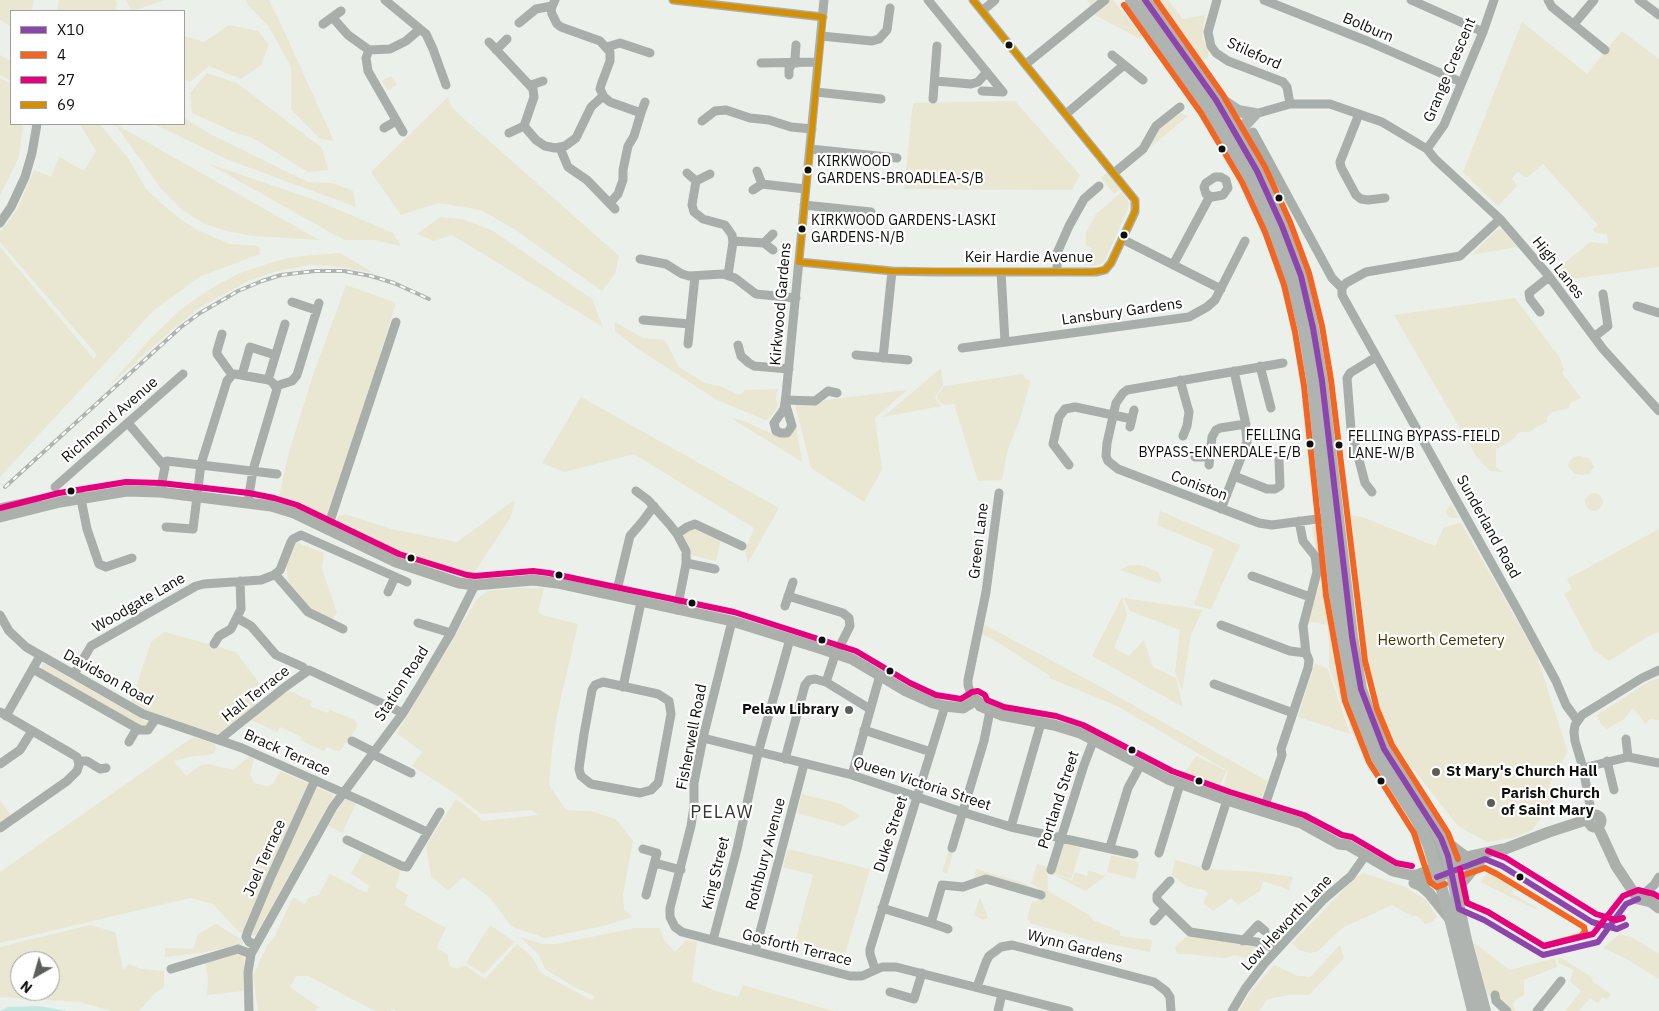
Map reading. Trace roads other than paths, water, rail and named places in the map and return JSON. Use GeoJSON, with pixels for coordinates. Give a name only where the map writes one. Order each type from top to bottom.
{"type":"FeatureCollection","features":[{"type":"Feature","properties":{"kind":"highway"},"geometry":{"type":"LineString","coordinates":[[1131,0],[1208,108],[1250,178],[1273,228],[1292,282],[1304,330],[1314,385],[1332,517],[1361,688],[1368,712],[1384,749],[1440,837]]}},
{"type":"Feature","properties":{"kind":"highway"},"geometry":{"type":"LineString","coordinates":[[1145,0],[1210,91],[1257,171],[1282,226],[1301,276],[1314,328],[1322,381],[1336,594],[1354,699],[1377,758],[1422,829],[1428,844],[1456,890],[1466,940],[1485,1011]]}},
{"type":"Feature","properties":{"kind":"highway"},"geometry":{"type":"LineString","coordinates":[[1210,91],[1238,111],[1255,114]]}},
{"type":"Feature","properties":{"kind":"highway"},"geometry":{"type":"LineString","coordinates":[[1244,149],[1242,136],[1244,126],[1255,114]]}},
{"type":"Feature","properties":{"kind":"highway"},"geometry":{"type":"LineString","coordinates":[[1404,782],[1419,795],[1438,822],[1449,918],[1473,1011]]}},
{"type":"Feature","properties":{"kind":"main road"},"geometry":{"type":"LineString","coordinates":[[0,508],[58,495],[81,497],[145,491],[248,502],[283,509],[396,562],[450,580],[475,585],[534,580],[557,583],[732,622],[790,639],[863,664],[906,691],[945,706],[980,709],[1080,733],[1180,784],[1301,823],[1339,844],[1348,845],[1390,876],[1414,879],[1429,893],[1449,918]]}},
{"type":"Feature","properties":{"kind":"main road"},"geometry":{"type":"LineString","coordinates":[[0,517],[58,495]]}},
{"type":"Feature","properties":{"kind":"main road"},"geometry":{"type":"LineString","coordinates":[[1444,870],[1466,857],[1502,849],[1555,830],[1592,822],[1616,866],[1638,899],[1651,902],[1659,908]]}},
{"type":"Feature","properties":{"kind":"main road"},"geometry":{"type":"LineString","coordinates":[[1432,824],[1433,837],[1444,870],[1457,928],[1455,941]]}},
{"type":"Feature","properties":{"kind":"main road"},"geometry":{"type":"LineString","coordinates":[[1440,837],[1466,857]]}},
{"type":"Feature","properties":{"kind":"main road"},"geometry":{"type":"LineString","coordinates":[[1414,879],[1423,874],[1480,861],[1502,849]]}},
{"type":"Feature","properties":{"kind":"main road"},"geometry":{"type":"LineString","coordinates":[[1456,890],[1480,861]]}},
{"type":"Feature","properties":{"kind":"street"},"geometry":{"type":"LineString","coordinates":[[385,0],[426,34],[434,49],[446,86]]}},
{"type":"Feature","properties":{"kind":"street"},"geometry":{"type":"LineString","coordinates":[[673,0],[822,17]]}},
{"type":"Feature","properties":{"kind":"street","name":"Kirkwood Gardens"},"geometry":{"type":"LineString","coordinates":[[824,0],[786,401],[815,401],[828,391],[837,393]]}},
{"type":"Feature","properties":{"kind":"street"},"geometry":{"type":"LineString","coordinates":[[928,0],[1003,92],[982,91]]}},
{"type":"Feature","properties":{"kind":"street","name":"Keir Hardie Avenue"},"geometry":{"type":"LineString","coordinates":[[799,262],[892,271],[1001,272],[1097,272],[1105,270],[1111,263],[1135,212],[1136,204],[1132,195],[973,0]]}},
{"type":"Feature","properties":{"kind":"street"},"geometry":{"type":"LineString","coordinates":[[982,11],[995,0]]}},
{"type":"Feature","properties":{"kind":"street"},"geometry":{"type":"LineString","coordinates":[[1026,64],[1105,0]]}},
{"type":"Feature","properties":{"kind":"street","name":"Stileford"},"geometry":{"type":"LineString","coordinates":[[1217,0],[1208,32],[1211,46],[1216,53],[1228,60],[1283,82],[1287,87],[1290,104]]}},
{"type":"Feature","properties":{"kind":"street","name":"Bolburn"},"geometry":{"type":"LineString","coordinates":[[1264,0],[1367,41],[1461,82]]}},
{"type":"Feature","properties":{"kind":"street"},"geometry":{"type":"LineString","coordinates":[[1411,0],[1483,32]]}},
{"type":"Feature","properties":{"kind":"street","name":"Grange Crescent"},"geometry":{"type":"LineString","coordinates":[[1427,149],[1444,125],[1483,32],[1494,0]]}},
{"type":"Feature","properties":{"kind":"street"},"geometry":{"type":"LineString","coordinates":[[1548,0],[1552,6],[1605,50]]}},
{"type":"Feature","properties":{"kind":"street"},"geometry":{"type":"LineString","coordinates":[[1574,24],[1594,0]]}},
{"type":"Feature","properties":{"kind":"street"},"geometry":{"type":"LineString","coordinates":[[1639,0],[1659,15]]}},
{"type":"Feature","properties":{"kind":"street"},"geometry":{"type":"LineString","coordinates":[[519,23],[536,9],[554,3],[552,14],[557,24],[600,40],[607,47],[611,56],[600,89],[603,96],[610,102],[641,113]]}},
{"type":"Feature","properties":{"kind":"street"},"geometry":{"type":"LineString","coordinates":[[821,36],[879,39],[887,30],[890,8]]}},
{"type":"Feature","properties":{"kind":"street"},"geometry":{"type":"LineString","coordinates":[[323,24],[341,11]]}},
{"type":"Feature","properties":{"kind":"street"},"geometry":{"type":"LineString","coordinates":[[333,18],[348,35],[369,50],[390,49],[406,41],[420,29]]}},
{"type":"Feature","properties":{"kind":"street"},"geometry":{"type":"LineString","coordinates":[[496,50],[507,39]]}},
{"type":"Feature","properties":{"kind":"street"},"geometry":{"type":"LineString","coordinates":[[489,42],[533,89],[534,97],[524,126],[509,133]]}},
{"type":"Feature","properties":{"kind":"street"},"geometry":{"type":"LineString","coordinates":[[607,47],[620,43],[650,53]]}},
{"type":"Feature","properties":{"kind":"street"},"geometry":{"type":"LineString","coordinates":[[789,75],[789,69],[794,63],[796,45]]}},
{"type":"Feature","properties":{"kind":"street"},"geometry":{"type":"LineString","coordinates":[[933,99],[937,46]]}},
{"type":"Feature","properties":{"kind":"street"},"geometry":{"type":"LineString","coordinates":[[369,50],[366,58],[368,71],[402,132]]}},
{"type":"Feature","properties":{"kind":"street"},"geometry":{"type":"LineString","coordinates":[[1112,56],[1143,80]]}},
{"type":"Feature","properties":{"kind":"street"},"geometry":{"type":"LineString","coordinates":[[761,63],[818,62]]}},
{"type":"Feature","properties":{"kind":"street"},"geometry":{"type":"LineString","coordinates":[[1066,114],[1124,65]]}},
{"type":"Feature","properties":{"kind":"street"},"geometry":{"type":"LineString","coordinates":[[935,81],[971,84],[978,82],[987,72]]}},
{"type":"Feature","properties":{"kind":"street"},"geometry":{"type":"LineString","coordinates":[[531,85],[543,81]]}},
{"type":"Feature","properties":{"kind":"street"},"geometry":{"type":"LineString","coordinates":[[816,92],[882,99]]}},
{"type":"Feature","properties":{"kind":"street"},"geometry":{"type":"LineString","coordinates":[[524,126],[540,144],[550,148],[560,148],[573,142],[591,107],[603,96]]}},
{"type":"Feature","properties":{"kind":"street"},"geometry":{"type":"LineString","coordinates":[[560,148],[568,167],[587,180],[613,206],[623,180],[628,146],[636,130],[644,102]]}},
{"type":"Feature","properties":{"kind":"street","name":"High Lanes"},"geometry":{"type":"LineString","coordinates":[[1255,114],[1290,104],[1330,104],[1390,127],[1427,149],[1435,159],[1500,219],[1549,277],[1594,337],[1659,410]]}},
{"type":"Feature","properties":{"kind":"street"},"geometry":{"type":"LineString","coordinates":[[1114,173],[1143,149],[1156,126],[1180,107]]}},
{"type":"Feature","properties":{"kind":"street"},"geometry":{"type":"LineString","coordinates":[[702,121],[715,111],[726,110],[750,118],[769,120],[791,127],[812,129]]}},
{"type":"Feature","properties":{"kind":"street"},"geometry":{"type":"LineString","coordinates":[[1359,114],[1340,162],[1341,167],[1356,195],[1361,199],[1385,198]]}},
{"type":"Feature","properties":{"kind":"street"},"geometry":{"type":"LineString","coordinates":[[384,128],[396,121]]}},
{"type":"Feature","properties":{"kind":"street"},"geometry":{"type":"LineString","coordinates":[[0,223],[12,207],[26,177],[37,125]]}},
{"type":"Feature","properties":{"kind":"street","name":"Sunderland Road"},"geometry":{"type":"LineString","coordinates":[[1253,132],[1332,278],[1342,288],[1342,295],[1517,609],[1556,681],[1566,705],[1577,720]]}},
{"type":"Feature","properties":{"kind":"street"},"geometry":{"type":"LineString","coordinates":[[810,149],[897,158]]}},
{"type":"Feature","properties":{"kind":"street"},"geometry":{"type":"LineString","coordinates":[[757,171],[762,184]]}},
{"type":"Feature","properties":{"kind":"street"},"geometry":{"type":"LineString","coordinates":[[687,173],[696,181]]}},
{"type":"Feature","properties":{"kind":"street"},"geometry":{"type":"LineString","coordinates":[[696,181],[710,174]]}},
{"type":"Feature","properties":{"kind":"street"},"geometry":{"type":"LineString","coordinates":[[696,181],[692,205],[694,212],[703,219],[725,225],[732,235],[733,241],[728,275]]}},
{"type":"Feature","properties":{"kind":"street"},"geometry":{"type":"LineString","coordinates":[[753,190],[762,184],[806,189]]}},
{"type":"Feature","properties":{"kind":"street"},"geometry":{"type":"LineString","coordinates":[[1057,272],[1057,253],[1069,226],[1084,199],[1099,186]]}},
{"type":"Feature","properties":{"kind":"street"},"geometry":{"type":"LineString","coordinates":[[1173,265],[1210,196]]}},
{"type":"Feature","properties":{"kind":"street"},"geometry":{"type":"LineString","coordinates":[[804,205],[871,212]]}},
{"type":"Feature","properties":{"kind":"street"},"geometry":{"type":"LineString","coordinates":[[1342,288],[1346,283],[1366,272],[1460,256],[1500,219]]}},
{"type":"Feature","properties":{"kind":"street"},"geometry":{"type":"LineString","coordinates":[[764,243],[773,234]]}},
{"type":"Feature","properties":{"kind":"street"},"geometry":{"type":"LineString","coordinates":[[1122,239],[1221,289]]}},
{"type":"Feature","properties":{"kind":"street"},"geometry":{"type":"LineString","coordinates":[[733,241],[764,243],[773,250]]}},
{"type":"Feature","properties":{"kind":"street","name":"Lansbury Gardens"},"geometry":{"type":"LineString","coordinates":[[962,348],[1189,317],[1208,307],[1215,300],[1245,241]]}},
{"type":"Feature","properties":{"kind":"street"},"geometry":{"type":"LineString","coordinates":[[640,259],[661,262],[682,274],[694,276],[718,273],[728,275],[756,294],[796,298]]}},
{"type":"Feature","properties":{"kind":"street"},"geometry":{"type":"LineString","coordinates":[[883,358],[892,271]]}},
{"type":"Feature","properties":{"kind":"street"},"geometry":{"type":"LineString","coordinates":[[1001,272],[1005,342]]}},
{"type":"Feature","properties":{"kind":"street"},"geometry":{"type":"LineString","coordinates":[[688,344],[694,276]]}},
{"type":"Feature","properties":{"kind":"street"},"geometry":{"type":"LineString","coordinates":[[1540,312],[1530,299],[1530,293],[1549,277]]}},
{"type":"Feature","properties":{"kind":"street"},"geometry":{"type":"LineString","coordinates":[[1594,337],[1608,326],[1603,294]]}},
{"type":"Feature","properties":{"kind":"street"},"geometry":{"type":"LineString","coordinates":[[276,386],[292,381],[297,375],[317,307],[292,302]]}},
{"type":"Feature","properties":{"kind":"street"},"geometry":{"type":"LineString","coordinates":[[1637,306],[1659,313]]}},
{"type":"Feature","properties":{"kind":"street"},"geometry":{"type":"LineString","coordinates":[[643,320],[690,324]]}},
{"type":"Feature","properties":{"kind":"street"},"geometry":{"type":"LineString","coordinates":[[327,530],[396,322]]}},
{"type":"Feature","properties":{"kind":"street"},"geometry":{"type":"LineString","coordinates":[[268,380],[284,324]]}},
{"type":"Feature","properties":{"kind":"street"},"geometry":{"type":"LineString","coordinates":[[222,334],[217,354],[232,375]]}},
{"type":"Feature","properties":{"kind":"street"},"geometry":{"type":"LineString","coordinates":[[738,345],[741,356],[754,366],[789,369]]}},
{"type":"Feature","properties":{"kind":"street"},"geometry":{"type":"LineString","coordinates":[[242,374],[250,347],[275,355]]}},
{"type":"Feature","properties":{"kind":"street"},"geometry":{"type":"LineString","coordinates":[[856,355],[908,360]]}},
{"type":"Feature","properties":{"kind":"street"},"geometry":{"type":"LineString","coordinates":[[1372,492],[1365,483],[1351,429],[1347,378],[1350,373],[1376,357]]}},
{"type":"Feature","properties":{"kind":"street","name":"Coniston"},"geometry":{"type":"LineString","coordinates":[[1283,362],[1128,390],[1119,398],[1114,414],[1106,450],[1108,461],[1118,469],[1266,525],[1332,517]]}},
{"type":"Feature","properties":{"kind":"street"},"geometry":{"type":"LineString","coordinates":[[1260,366],[1270,408]]}},
{"type":"Feature","properties":{"kind":"street"},"geometry":{"type":"LineString","coordinates":[[1221,509],[1247,442],[1246,424],[1234,371]]}},
{"type":"Feature","properties":{"kind":"street","name":"Richmond Avenue"},"geometry":{"type":"LineString","coordinates":[[58,495],[128,423],[183,374]]}},
{"type":"Feature","properties":{"kind":"street"},"geometry":{"type":"LineString","coordinates":[[166,527],[194,529],[201,464],[227,381],[232,375],[242,374],[268,380],[276,386],[277,391],[253,470],[248,502]]}},
{"type":"Feature","properties":{"kind":"street"},"geometry":{"type":"LineString","coordinates":[[1180,380],[1189,412],[1183,436]]}},
{"type":"Feature","properties":{"kind":"street"},"geometry":{"type":"LineString","coordinates":[[1069,465],[1053,444],[1062,413],[1070,407],[1132,419]]}},
{"type":"Feature","properties":{"kind":"street"},"geometry":{"type":"LineString","coordinates":[[128,423],[165,467],[160,492]]}},
{"type":"Feature","properties":{"kind":"street"},"geometry":{"type":"LineString","coordinates":[[1195,457],[1210,461],[1212,437],[1216,430],[1246,424]]}},
{"type":"Feature","properties":{"kind":"street"},"geometry":{"type":"LineString","coordinates":[[1234,476],[1267,489],[1275,489],[1280,486],[1279,460]]}},
{"type":"Feature","properties":{"kind":"street"},"geometry":{"type":"LineString","coordinates":[[162,463],[167,461],[201,464],[277,474]]}},
{"type":"Feature","properties":{"kind":"street"},"geometry":{"type":"LineString","coordinates":[[636,491],[654,506],[677,534],[686,551],[686,563],[677,610]]}},
{"type":"Feature","properties":{"kind":"street","name":"Green Lane"},"geometry":{"type":"LineString","coordinates":[[980,709],[968,680],[986,592],[999,494]]}},
{"type":"Feature","properties":{"kind":"street"},"geometry":{"type":"LineString","coordinates":[[81,497],[87,529],[100,564],[106,566],[132,558]]}},
{"type":"Feature","properties":{"kind":"street"},"geometry":{"type":"LineString","coordinates":[[618,586],[630,536],[654,506]]}},
{"type":"Feature","properties":{"kind":"street"},"geometry":{"type":"LineString","coordinates":[[1263,811],[1282,755],[1281,749],[1309,660],[1306,653],[1303,626],[1317,572],[1315,556],[1304,541],[1299,521]]}},
{"type":"Feature","properties":{"kind":"street"},"geometry":{"type":"LineString","coordinates":[[677,534],[695,524],[742,546]]}},
{"type":"Feature","properties":{"kind":"street"},"geometry":{"type":"LineString","coordinates":[[337,630],[308,612],[275,574],[280,570],[293,539],[301,535],[407,582]]}},
{"type":"Feature","properties":{"kind":"street"},"geometry":{"type":"LineString","coordinates":[[686,563],[715,569]]}},
{"type":"Feature","properties":{"kind":"street","name":"Woodgate Lane"},"geometry":{"type":"LineString","coordinates":[[74,674],[91,646],[192,588],[204,584],[261,580],[275,574]]}},
{"type":"Feature","properties":{"kind":"street"},"geometry":{"type":"LineString","coordinates":[[1252,576],[1310,597]]}},
{"type":"Feature","properties":{"kind":"street"},"geometry":{"type":"LineString","coordinates":[[388,592],[395,577]]}},
{"type":"Feature","properties":{"kind":"street"},"geometry":{"type":"LineString","coordinates":[[214,644],[220,636],[231,629],[242,606],[240,581]]}},
{"type":"Feature","properties":{"kind":"street"},"geometry":{"type":"LineString","coordinates":[[785,606],[793,582]]}},
{"type":"Feature","properties":{"kind":"street","name":"Station Road"},"geometry":{"type":"LineString","coordinates":[[256,945],[333,807],[403,713],[450,633],[475,585]]}},
{"type":"Feature","properties":{"kind":"street"},"geometry":{"type":"LineString","coordinates":[[788,596],[843,613],[849,618],[850,626],[836,654],[826,682]]}},
{"type":"Feature","properties":{"kind":"street"},"geometry":{"type":"LineString","coordinates":[[623,687],[640,602]]}},
{"type":"Feature","properties":{"kind":"street","name":"Davidson Road"},"geometry":{"type":"LineString","coordinates":[[1,617],[15,638],[40,656],[143,714],[155,720],[220,739]]}},
{"type":"Feature","properties":{"kind":"street"},"geometry":{"type":"LineString","coordinates":[[237,618],[248,624],[276,655],[403,713]]}},
{"type":"Feature","properties":{"kind":"street","name":"Fisherwell Road"},"geometry":{"type":"LineString","coordinates":[[670,917],[670,908],[681,870],[693,815],[694,783],[703,738],[732,622]]}},
{"type":"Feature","properties":{"kind":"street"},"geometry":{"type":"LineString","coordinates":[[418,623],[450,633]]}},
{"type":"Feature","properties":{"kind":"street"},"geometry":{"type":"LineString","coordinates":[[1221,625],[1290,651],[1306,653]]}},
{"type":"Feature","properties":{"kind":"street","name":"King Street"},"geometry":{"type":"LineString","coordinates":[[713,940],[737,849],[758,753],[790,639]]}},
{"type":"Feature","properties":{"kind":"street"},"geometry":{"type":"LineString","coordinates":[[40,656],[3,714],[72,754],[79,761],[87,761],[100,769],[106,768]]}},
{"type":"Feature","properties":{"kind":"street"},"geometry":{"type":"LineString","coordinates":[[33,669],[143,731],[148,730],[155,720]]}},
{"type":"Feature","properties":{"kind":"street","name":"Hall Terrace"},"geometry":{"type":"LineString","coordinates":[[220,739],[306,669]]}},
{"type":"Feature","properties":{"kind":"street"},"geometry":{"type":"LineString","coordinates":[[1592,822],[1583,768],[1574,732],[1577,720],[1642,678],[1659,670]]}},
{"type":"Feature","properties":{"kind":"street"},"geometry":{"type":"LineString","coordinates":[[852,775],[880,675]]}},
{"type":"Feature","properties":{"kind":"street"},"geometry":{"type":"LineString","coordinates":[[785,759],[806,682],[815,678],[826,682],[870,708]]}},
{"type":"Feature","properties":{"kind":"street"},"geometry":{"type":"LineString","coordinates":[[603,682],[623,687],[664,696],[669,701],[671,708],[658,783],[651,790],[640,793],[591,784],[584,780],[579,769],[584,734],[595,685],[603,682]]}},
{"type":"Feature","properties":{"kind":"street"},"geometry":{"type":"LineString","coordinates":[[1214,684],[1293,713]]}},
{"type":"Feature","properties":{"kind":"street","name":"Duke Street"},"geometry":{"type":"LineString","coordinates":[[875,969],[870,949],[945,706]]}},
{"type":"Feature","properties":{"kind":"street"},"geometry":{"type":"LineString","coordinates":[[952,848],[984,741],[980,709]]}},
{"type":"Feature","properties":{"kind":"street"},"geometry":{"type":"LineString","coordinates":[[1011,827],[1041,723]]}},
{"type":"Feature","properties":{"kind":"street"},"geometry":{"type":"LineString","coordinates":[[129,742],[137,728]]}},
{"type":"Feature","properties":{"kind":"street"},"geometry":{"type":"LineString","coordinates":[[864,730],[931,752]]}},
{"type":"Feature","properties":{"kind":"street"},"geometry":{"type":"LineString","coordinates":[[0,764],[20,750],[32,731]]}},
{"type":"Feature","properties":{"kind":"street","name":"Queen Victoria Street"},"geometry":{"type":"LineString","coordinates":[[703,738],[852,775],[917,798],[1011,827],[1110,847],[1134,854]]}},
{"type":"Feature","properties":{"kind":"street","name":"Brack Terrace"},"geometry":{"type":"LineString","coordinates":[[220,739],[343,792],[426,832]]}},
{"type":"Feature","properties":{"kind":"street","name":"Portland Street"},"geometry":{"type":"LineString","coordinates":[[1051,870],[1084,763],[1094,739]]}},
{"type":"Feature","properties":{"kind":"street"},"geometry":{"type":"LineString","coordinates":[[1626,739],[1628,757]]}},
{"type":"Feature","properties":{"kind":"street"},"geometry":{"type":"LineString","coordinates":[[352,742],[411,773]]}},
{"type":"Feature","properties":{"kind":"street"},"geometry":{"type":"LineString","coordinates":[[1583,768],[1628,757],[1659,763]]}},
{"type":"Feature","properties":{"kind":"street"},"geometry":{"type":"LineString","coordinates":[[0,828],[67,781],[76,772],[79,761]]}},
{"type":"Feature","properties":{"kind":"street"},"geometry":{"type":"LineString","coordinates":[[1607,761],[1614,790]]}},
{"type":"Feature","properties":{"kind":"street","name":"Rothbury Avenue"},"geometry":{"type":"LineString","coordinates":[[756,951],[804,764]]}},
{"type":"Feature","properties":{"kind":"street"},"geometry":{"type":"LineString","coordinates":[[1110,847],[1128,788],[1141,764]]}},
{"type":"Feature","properties":{"kind":"street","name":"Joel Terrace"},"geometry":{"type":"LineString","coordinates":[[256,945],[249,942],[246,937],[248,931],[269,880],[316,780]]}},
{"type":"Feature","properties":{"kind":"street"},"geometry":{"type":"LineString","coordinates":[[1159,853],[1180,784]]}},
{"type":"Feature","properties":{"kind":"street"},"geometry":{"type":"LineString","coordinates":[[1206,866],[1227,800]]}},
{"type":"Feature","properties":{"kind":"street"},"geometry":{"type":"LineString","coordinates":[[347,840],[402,866],[407,866],[426,832],[440,812]]}},
{"type":"Feature","properties":{"kind":"street"},"geometry":{"type":"LineString","coordinates":[[642,849],[657,853],[646,895]]}},
{"type":"Feature","properties":{"kind":"street","name":"Low Heworth Lane"},"geometry":{"type":"LineString","coordinates":[[1232,1011],[1245,989],[1264,964],[1324,899],[1351,876],[1364,858]]}},
{"type":"Feature","properties":{"kind":"street"},"geometry":{"type":"LineString","coordinates":[[655,863],[681,870]]}},
{"type":"Feature","properties":{"kind":"street"},"geometry":{"type":"LineString","coordinates":[[931,923],[944,875]]}},
{"type":"Feature","properties":{"kind":"street"},"geometry":{"type":"LineString","coordinates":[[1638,899],[1654,885],[1659,877]]}},
{"type":"Feature","properties":{"kind":"street"},"geometry":{"type":"LineString","coordinates":[[942,886],[963,887],[986,879],[1037,896]]}},
{"type":"Feature","properties":{"kind":"street"},"geometry":{"type":"LineString","coordinates":[[1170,881],[1156,897],[1158,902],[1190,932],[1263,943],[1277,950]]}},
{"type":"Feature","properties":{"kind":"street"},"geometry":{"type":"LineString","coordinates":[[882,908],[948,928]]}},
{"type":"Feature","properties":{"kind":"street"},"geometry":{"type":"LineString","coordinates":[[1154,921],[1165,909]]}},
{"type":"Feature","properties":{"kind":"street","name":"Gosforth Terrace"},"geometry":{"type":"LineString","coordinates":[[670,917],[675,926],[682,932],[850,976],[862,976],[875,969],[888,966],[1069,1011]]}},
{"type":"Feature","properties":{"kind":"street"},"geometry":{"type":"LineString","coordinates":[[1243,941],[1258,925],[1265,931]]}},
{"type":"Feature","properties":{"kind":"street"},"geometry":{"type":"LineString","coordinates":[[249,1011],[248,972],[251,954],[256,945]]}},
{"type":"Feature","properties":{"kind":"street","name":"Wynn Gardens"},"geometry":{"type":"LineString","coordinates":[[977,987],[989,956],[1001,947],[1012,946],[1154,982],[1166,991],[1170,997],[1171,1011]]}},
{"type":"Feature","properties":{"kind":"street"},"geometry":{"type":"LineString","coordinates":[[171,969],[238,949],[251,954]]}},
{"type":"Feature","properties":{"kind":"street"},"geometry":{"type":"LineString","coordinates":[[890,992],[918,1000],[922,973]]}},
{"type":"Feature","properties":{"kind":"street"},"geometry":{"type":"LineString","coordinates":[[1537,1011],[1561,981]]}},
{"type":"Feature","properties":{"kind":"street"},"geometry":{"type":"LineString","coordinates":[[998,1011],[1002,994]]}},
{"type":"Feature","properties":{"kind":"street"},"geometry":{"type":"LineString","coordinates":[[1494,995],[1496,1001],[1507,1011]]}},
{"type":"Feature","properties":{"kind":"water"},"geometry":{"type":"Polygon","coordinates":[[[38,1006],[68,1011],[0,1011],[8,1007],[38,1006]]]}},
{"type":"Feature","properties":{"kind":"railway"},"geometry":{"type":"LineString","coordinates":[[5,487],[181,327],[200,313],[238,291],[281,275],[315,271],[344,271],[394,283],[429,299]]}},
{"type":"Feature","properties":{"kind":"place","name":"KIRKWOOD GARDENS-BROADLEA-S/B"},"geometry":{"type":"Point","coordinates":[808,170]}},
{"type":"Feature","properties":{"kind":"place","name":"KIRKWOOD GARDENS-LASKI GARDENS-N/B"},"geometry":{"type":"Point","coordinates":[802,229]}},
{"type":"Feature","properties":{"kind":"place","name":"FELLING BYPASS-ENNERDALE-E/B"},"geometry":{"type":"Point","coordinates":[1310,444]}},
{"type":"Feature","properties":{"kind":"place","name":"FELLING BYPASS-FIELD LANE-W/B"},"geometry":{"type":"Point","coordinates":[1339,445]}},
{"type":"Feature","properties":{"kind":"place","name":"Pelaw Library"},"geometry":{"type":"Point","coordinates":[849,710]}},
{"type":"Feature","properties":{"kind":"place","name":"St Mary's Church Hall"},"geometry":{"type":"Point","coordinates":[1436,772]}},
{"type":"Feature","properties":{"kind":"place","name":"Parish Church of Saint Mary"},"geometry":{"type":"Point","coordinates":[1491,803]}},
{"type":"Feature","properties":{"kind":"district","name":"PELAW"},"geometry":{"type":"Point","coordinates":[722,813]}},
{"type":"Feature","properties":{"kind":"park label","name":"Heworth Cemetery"},"geometry":{"type":"Point","coordinates":[1441,641]}}]}
